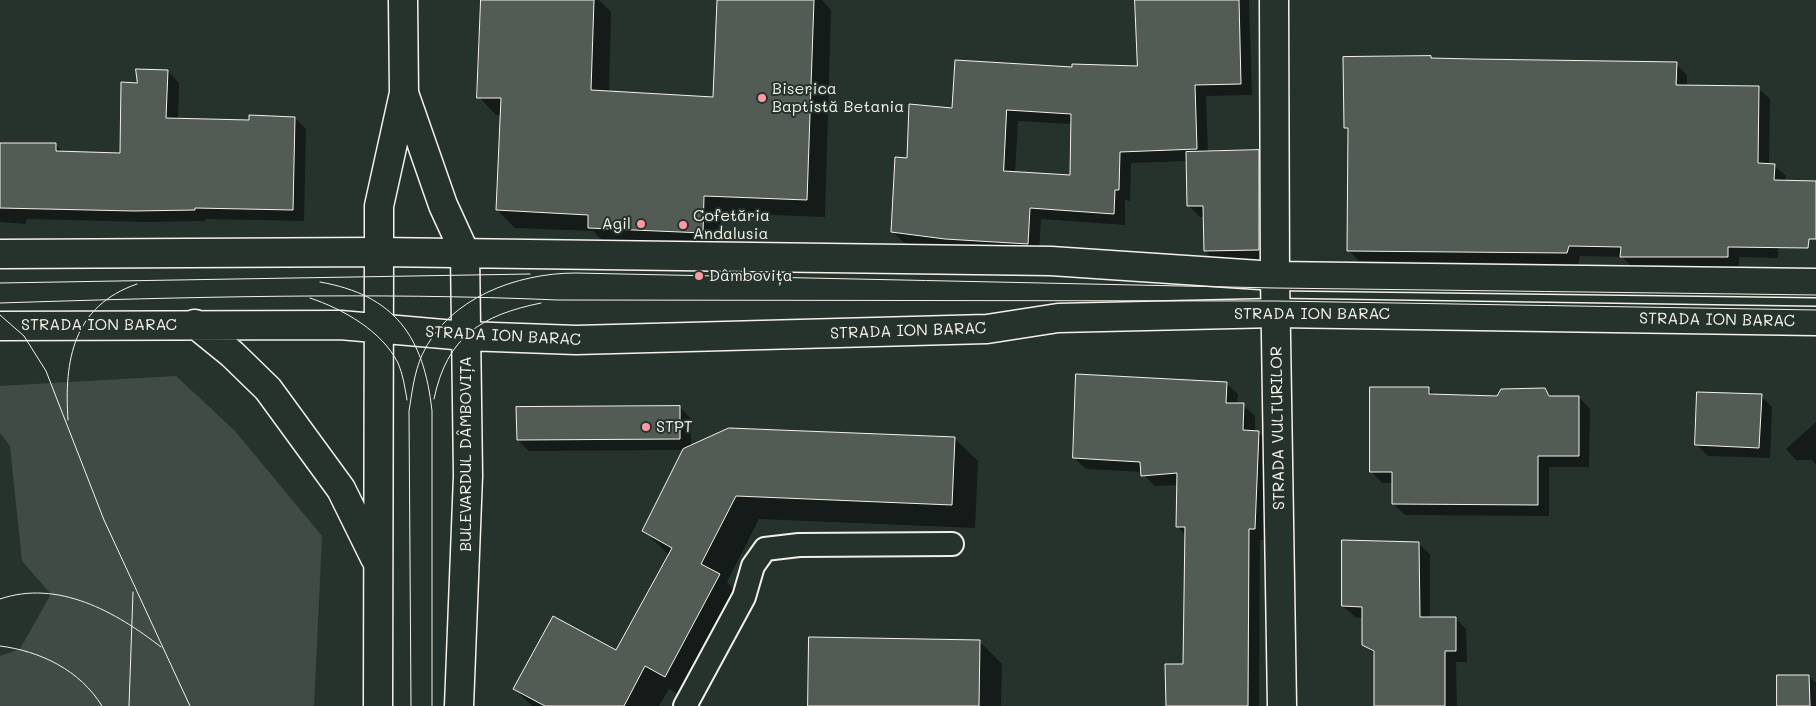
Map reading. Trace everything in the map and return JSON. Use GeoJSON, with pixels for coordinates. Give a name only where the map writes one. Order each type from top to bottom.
{"type":"FeatureCollection","features":[{"type":"Feature","properties":{"kind":"street","name":"BULEVARDUL DÂMBOVIȚA"},"geometry":{"type":"LineString","coordinates":[[378,706],[379,206],[404,93],[403,0]]}},
{"type":"Feature","properties":{"kind":"street","name":"STRADA VULTURILOR"},"geometry":{"type":"LineString","coordinates":[[1274,0],[1274,276],[1282,706]]}},
{"type":"Feature","properties":{"kind":"street","name":"BULEVARDUL DÂMBOVIȚA"},"geometry":{"type":"LineString","coordinates":[[404,93],[443,204],[465,253],[468,476],[459,706]]}},
{"type":"Feature","properties":{"kind":"street"},"geometry":{"type":"LineString","coordinates":[[0,254],[379,252],[1051,261],[1274,276],[1816,283]]}},
{"type":"Feature","properties":{"kind":"street","name":"STRADA ION BARAC"},"geometry":{"type":"LineString","coordinates":[[0,326],[340,325],[466,336],[576,340],[987,329],[1058,318],[1276,313],[1816,321]]}},
{"type":"Feature","properties":{"kind":"street"},"geometry":{"type":"LineString","coordinates":[[195,324],[232,354],[273,396],[341,489],[377,563]]}},
{"type":"Feature","properties":{"kind":"lane"},"geometry":{"type":"LineString","coordinates":[[685,706],[744,597],[752,566],[765,549],[798,545],[952,544]]}},
{"type":"Feature","properties":{"kind":"shaded area"},"geometry":{"type":"Polygon","coordinates":[[[176,376],[235,431],[322,536],[314,706],[0,706],[0,656],[20,649],[51,594],[22,561],[10,446],[0,433],[0,386],[176,376]]]}},
{"type":"Feature","properties":{"kind":"building"},"geometry":{"type":"Polygon","coordinates":[[[481,0],[594,0],[591,90],[713,97],[717,0],[814,0],[807,200],[704,196],[703,233],[588,228],[588,215],[496,210],[501,98],[477,98],[481,0]]]}},
{"type":"Feature","properties":{"kind":"building"},"geometry":{"type":"Polygon","coordinates":[[[1135,0],[1239,0],[1241,84],[1195,85],[1197,149],[1120,152],[1119,190],[1115,190],[1114,214],[1030,208],[1028,244],[945,239],[891,232],[895,157],[907,158],[909,104],[952,108],[955,60],[1072,67],[1072,64],[1137,66],[1135,0]],[[1007,110],[1004,171],[1070,175],[1071,114],[1007,110]]]}},
{"type":"Feature","properties":{"kind":"building"},"geometry":{"type":"Polygon","coordinates":[[[1431,56],[1431,58],[1677,62],[1676,85],[1759,86],[1758,163],[1775,164],[1774,180],[1816,181],[1816,239],[1809,239],[1808,248],[1728,247],[1728,257],[1620,257],[1621,247],[1569,246],[1567,253],[1347,251],[1348,128],[1344,128],[1343,57],[1431,56]]]}},
{"type":"Feature","properties":{"kind":"building"},"geometry":{"type":"Polygon","coordinates":[[[136,69],[168,70],[166,118],[249,120],[249,115],[295,117],[293,210],[195,208],[195,210],[134,211],[0,208],[0,143],[56,143],[56,151],[120,153],[121,82],[137,83],[136,69]]]}},
{"type":"Feature","properties":{"kind":"building"},"geometry":{"type":"Polygon","coordinates":[[[1259,150],[1259,250],[1204,251],[1203,206],[1187,206],[1186,152],[1259,150]]]}},
{"type":"Feature","properties":{"kind":"building"},"geometry":{"type":"Polygon","coordinates":[[[1076,374],[1227,382],[1226,403],[1244,403],[1243,430],[1259,431],[1255,529],[1249,529],[1248,706],[1166,706],[1165,664],[1183,664],[1185,527],[1176,527],[1177,473],[1141,476],[1140,462],[1073,458],[1076,374]]]}},
{"type":"Feature","properties":{"kind":"building"},"geometry":{"type":"Polygon","coordinates":[[[1370,387],[1429,387],[1429,394],[1497,396],[1501,389],[1545,388],[1549,396],[1579,396],[1579,456],[1538,456],[1538,505],[1392,504],[1392,472],[1370,472],[1370,387]]]}},
{"type":"Feature","properties":{"kind":"building"},"geometry":{"type":"Polygon","coordinates":[[[1697,392],[1762,394],[1759,448],[1695,445],[1697,392]]]}},
{"type":"Feature","properties":{"kind":"building"},"geometry":{"type":"Polygon","coordinates":[[[680,406],[680,439],[517,440],[516,407],[680,406]]]}},
{"type":"Feature","properties":{"kind":"building"},"geometry":{"type":"Polygon","coordinates":[[[729,428],[955,437],[952,505],[736,496],[701,564],[720,574],[665,677],[645,666],[624,706],[545,706],[513,689],[553,616],[616,650],[672,548],[642,531],[683,449],[729,428]]]}},
{"type":"Feature","properties":{"kind":"building"},"geometry":{"type":"Polygon","coordinates":[[[1342,540],[1419,542],[1420,617],[1456,617],[1456,651],[1445,651],[1445,706],[1374,706],[1374,651],[1362,645],[1362,607],[1342,606],[1342,540]]]}},
{"type":"Feature","properties":{"kind":"building"},"geometry":{"type":"Polygon","coordinates":[[[809,637],[980,640],[979,706],[808,706],[809,637]]]}},
{"type":"Feature","properties":{"kind":"building"},"geometry":{"type":"Polygon","coordinates":[[[1777,675],[1809,675],[1810,706],[1777,706],[1777,675]]]}},
{"type":"Feature","properties":{"kind":"tram line"},"geometry":{"type":"LineString","coordinates":[[411,706],[409,411],[415,376],[422,355],[434,335],[449,318],[467,304],[508,284],[554,274],[576,273],[1275,288],[1816,295]]}},
{"type":"Feature","properties":{"kind":"tram line"},"geometry":{"type":"LineString","coordinates":[[0,283],[530,274]]}},
{"type":"Feature","properties":{"kind":"tram line"},"geometry":{"type":"LineString","coordinates":[[320,282],[346,288],[368,297],[386,309],[401,324],[413,341],[422,361],[432,411],[432,706]]}},
{"type":"Feature","properties":{"kind":"tram line"},"geometry":{"type":"LineString","coordinates":[[68,420],[68,377],[71,356],[77,338],[86,321],[99,306],[115,294],[137,284]]}},
{"type":"Feature","properties":{"kind":"tram line"},"geometry":{"type":"LineString","coordinates":[[0,303],[209,297],[418,296],[558,300],[1276,301],[1816,310]]}},
{"type":"Feature","properties":{"kind":"tram line"},"geometry":{"type":"LineString","coordinates":[[310,298],[348,315],[372,331],[382,341],[398,363],[403,376],[407,400]]}},
{"type":"Feature","properties":{"kind":"tram line"},"geometry":{"type":"LineString","coordinates":[[434,399],[440,377],[448,359],[458,344],[470,332],[501,314],[541,303]]}},
{"type":"Feature","properties":{"kind":"tram line"},"geometry":{"type":"LineString","coordinates":[[0,315],[24,336],[46,371],[104,520],[190,706]]}},
{"type":"Feature","properties":{"kind":"tram line"},"geometry":{"type":"LineString","coordinates":[[129,706],[133,592]]}},
{"type":"Feature","properties":{"kind":"tram line"},"geometry":{"type":"LineString","coordinates":[[0,599],[22,594],[43,593],[65,596],[106,611],[144,634],[161,647]]}},
{"type":"Feature","properties":{"kind":"tram line"},"geometry":{"type":"LineString","coordinates":[[0,646],[30,652],[58,664],[82,682],[102,706]]}},
{"type":"Feature","properties":{"kind":"place","name":"Biserica Baptistă Betania"},"geometry":{"type":"Point","coordinates":[762,98]}},
{"type":"Feature","properties":{"kind":"place","name":"Agil"},"geometry":{"type":"Point","coordinates":[641,224]}},
{"type":"Feature","properties":{"kind":"place","name":"Cofetăria Andalusia"},"geometry":{"type":"Point","coordinates":[683,225]}},
{"type":"Feature","properties":{"kind":"place","name":"Dâmbovița"},"geometry":{"type":"Point","coordinates":[699,276]}},
{"type":"Feature","properties":{"kind":"place","name":"STPT"},"geometry":{"type":"Point","coordinates":[646,427]}}]}
